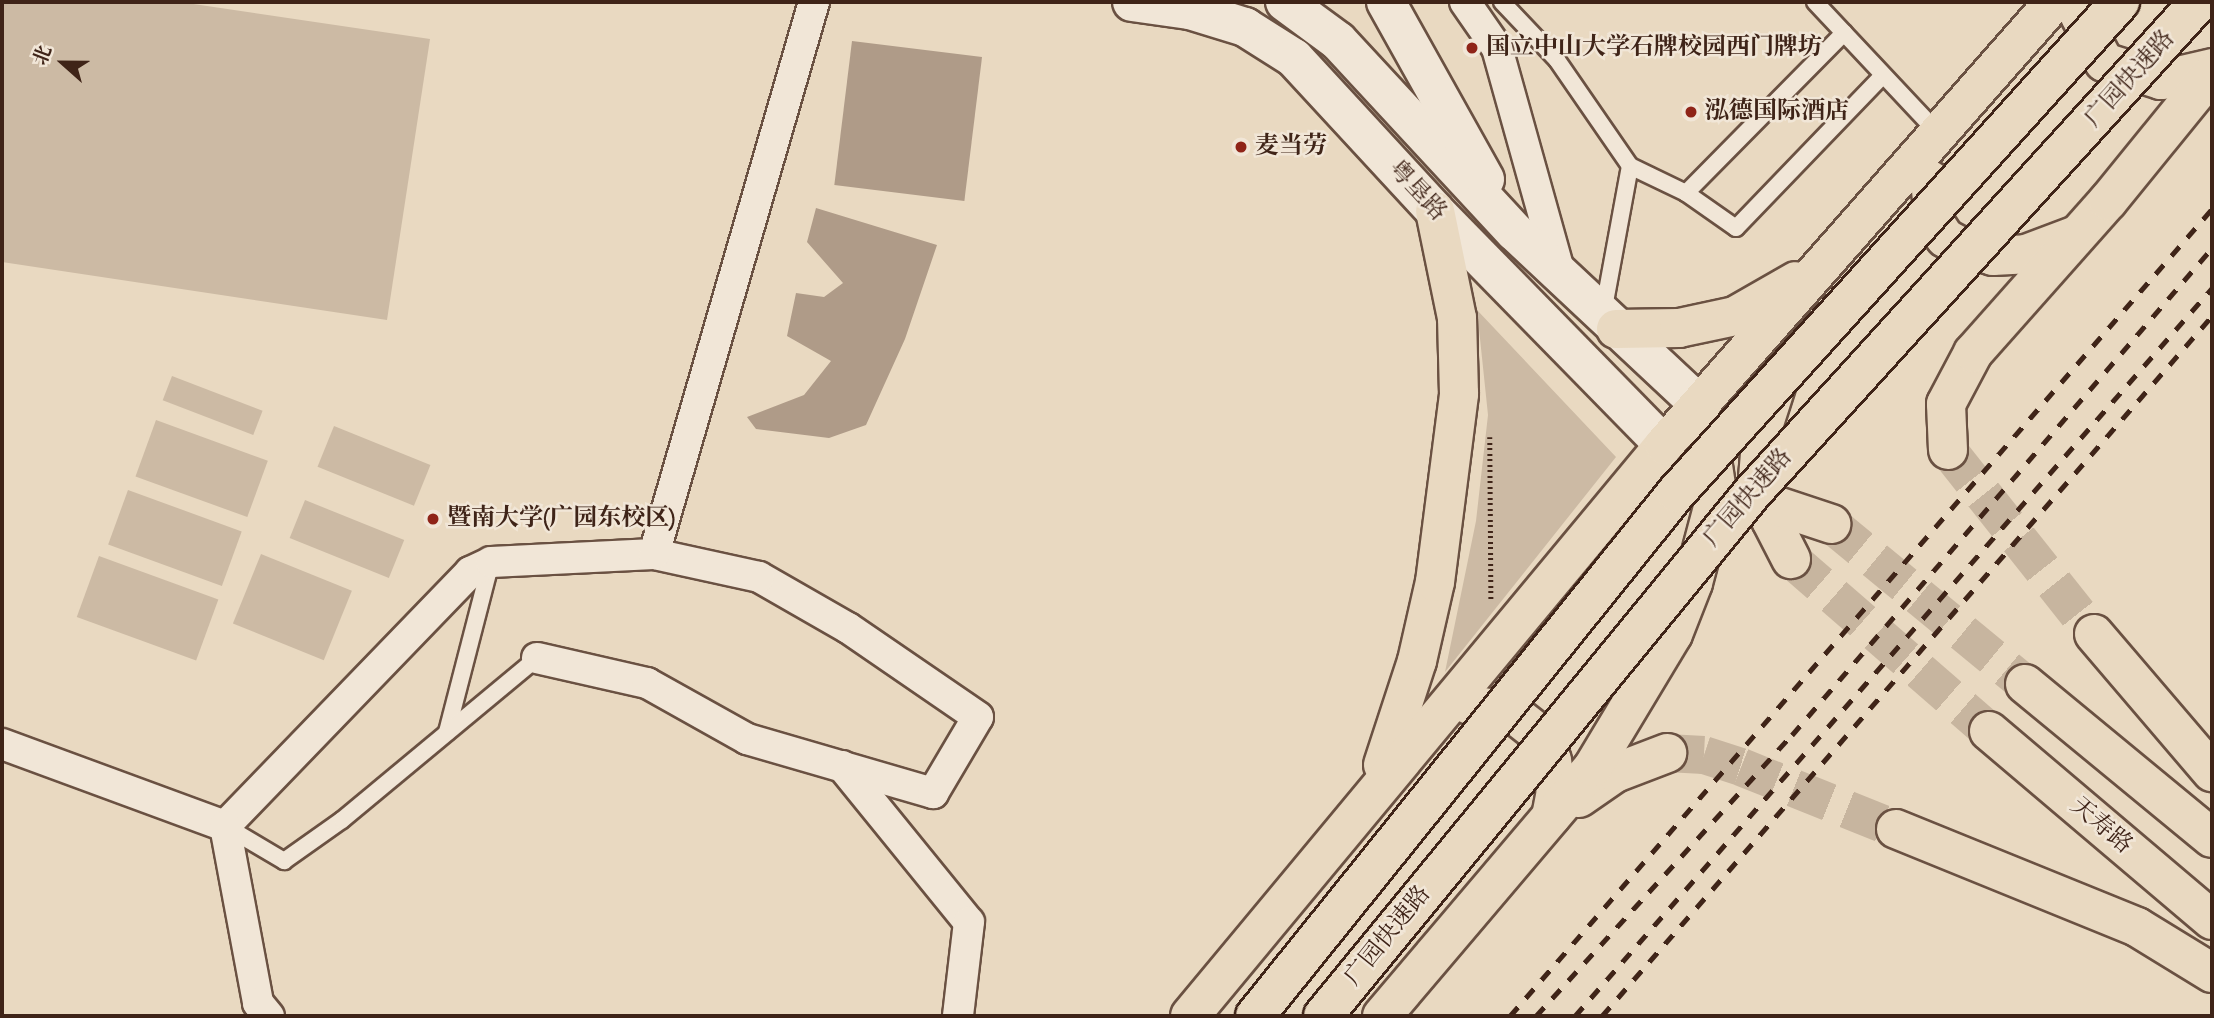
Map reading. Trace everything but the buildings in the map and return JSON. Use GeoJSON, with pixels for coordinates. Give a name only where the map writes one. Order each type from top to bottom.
{"type":"FeatureCollection","features":[{"type":"Feature","properties":{"kind":"highway"},"geometry":{"type":"LineString","coordinates":[[1190,1016],[1664,444],[1835,255],[2054,2]]}},
{"type":"Feature","properties":{"kind":"highway"},"geometry":{"type":"LineString","coordinates":[[2084,2],[2080,16],[2104,62],[2161,80],[2212,70]]}},
{"type":"Feature","properties":{"kind":"highway"},"geometry":{"type":"LineString","coordinates":[[1255,1016],[1676,493],[2120,2]]}},
{"type":"Feature","properties":{"kind":"highway","name":"广园快速路"},"geometry":{"type":"LineString","coordinates":[[1323,1016],[1607,664],[1760,484],[2199,2]]}},
{"type":"Feature","properties":{"kind":"highway"},"geometry":{"type":"LineString","coordinates":[[1948,450],[1946,404],[1973,353],[2078,234],[2212,70]]}},
{"type":"Feature","properties":{"kind":"highway"},"geometry":{"type":"LineString","coordinates":[[1946,127],[1933,160],[1928,187],[1934,221],[1945,238],[1993,256],[2026,254],[2078,234]]}},
{"type":"Feature","properties":{"kind":"highway"},"geometry":{"type":"LineString","coordinates":[[1374,792],[1412,681],[1432,595],[1460,394],[1457,318],[1435,211]]}},
{"type":"Feature","properties":{"kind":"highway"},"geometry":{"type":"LineString","coordinates":[[1609,322],[1679,328],[1735,316],[1835,255]]}},
{"type":"Feature","properties":{"kind":"highway"},"geometry":{"type":"LineString","coordinates":[[1664,444],[1791,559],[1765,502],[1757,457],[1787,352],[1835,255]]}},
{"type":"Feature","properties":{"kind":"highway"},"geometry":{"type":"LineString","coordinates":[[1574,552],[1646,512],[1717,492],[1765,502],[1831,524],[1700,405]]}},
{"type":"Feature","properties":{"kind":"highway"},"geometry":{"type":"LineString","coordinates":[[1382,1016],[1593,767],[1673,634],[1693,583],[1717,492],[1715,461],[1700,405]]}},
{"type":"Feature","properties":{"kind":"highway"},"geometry":{"type":"LineString","coordinates":[[2094,634],[2212,772]]}},
{"type":"Feature","properties":{"kind":"highway"},"geometry":{"type":"LineString","coordinates":[[2025,684],[2212,838]]}},
{"type":"Feature","properties":{"kind":"highway"},"geometry":{"type":"LineString","coordinates":[[1443,708],[1486,705],[1510,710],[1538,733],[1552,760],[1556,791],[1551,817]]}},
{"type":"Feature","properties":{"kind":"highway","name":"天寿路"},"geometry":{"type":"LineString","coordinates":[[1989,731],[2212,920]]}},
{"type":"Feature","properties":{"kind":"highway"},"geometry":{"type":"LineString","coordinates":[[1551,817],[1615,773],[1667,754]]}},
{"type":"Feature","properties":{"kind":"highway"},"geometry":{"type":"LineString","coordinates":[[1896,829],[2137,928],[2212,973]]}},
{"type":"Feature","properties":{"kind":"main road","name":"粤垦路"},"geometry":{"type":"LineString","coordinates":[[1132,2],[1190,10],[1245,10],[1294,58],[1435,211],[1664,444]]}},
{"type":"Feature","properties":{"kind":"main road","name":"粤垦路"},"geometry":{"type":"LineString","coordinates":[[1285,2],[1338,41],[1515,232],[1700,405]]}},
{"type":"Feature","properties":{"kind":"main road"},"geometry":{"type":"LineString","coordinates":[[1386,2],[1420,55],[1515,232]]}},
{"type":"Feature","properties":{"kind":"street"},"geometry":{"type":"LineString","coordinates":[[654,554],[814,2]]}},
{"type":"Feature","properties":{"kind":"street"},"geometry":{"type":"LineString","coordinates":[[1465,2],[1497,48],[1560,274]]}},
{"type":"Feature","properties":{"kind":"street"},"geometry":{"type":"LineString","coordinates":[[225,826],[470,572],[491,562],[654,554],[759,577],[848,628],[978,716],[933,793],[747,739],[647,683],[537,658]]}},
{"type":"Feature","properties":{"kind":"street"},"geometry":{"type":"LineString","coordinates":[[2,744],[225,826]]}},
{"type":"Feature","properties":{"kind":"street"},"geometry":{"type":"LineString","coordinates":[[842,766],[969,922],[957,1016]]}},
{"type":"Feature","properties":{"kind":"street"},"geometry":{"type":"LineString","coordinates":[[225,826],[258,1003],[269,1016]]}},
{"type":"Feature","properties":{"kind":"lane"},"geometry":{"type":"LineString","coordinates":[[1502,2],[1557,60],[1630,166],[1686,193],[1736,228],[1883,75]]}},
{"type":"Feature","properties":{"kind":"lane"},"geometry":{"type":"LineString","coordinates":[[1815,2],[1883,75],[1946,127]]}},
{"type":"Feature","properties":{"kind":"lane"},"geometry":{"type":"LineString","coordinates":[[1686,193],[1844,33]]}},
{"type":"Feature","properties":{"kind":"lane"},"geometry":{"type":"LineString","coordinates":[[1609,322],[1630,166]]}},
{"type":"Feature","properties":{"kind":"lane"},"geometry":{"type":"LineString","coordinates":[[447,732],[491,562]]}},
{"type":"Feature","properties":{"kind":"lane"},"geometry":{"type":"LineString","coordinates":[[225,826],[284,861],[342,820],[537,658]]}},
{"type":"Feature","properties":{"kind":"path"},"geometry":{"type":"LineString","coordinates":[[1489,430],[1492,650]]}},
{"type":"Feature","properties":{"kind":"shaded area"},"geometry":{"type":"Polygon","coordinates":[[[2,2],[180,2],[430,39],[387,320],[2,262],[2,2]]]}},
{"type":"Feature","properties":{"kind":"shaded area"},"geometry":{"type":"Polygon","coordinates":[[[852,41],[982,57],[964,201],[834,185],[852,41]]]}},
{"type":"Feature","properties":{"kind":"shaded area"},"geometry":{"type":"Polygon","coordinates":[[[816,208],[937,245],[905,339],[866,425],[829,438],[756,429],[747,417],[804,395],[831,361],[787,336],[796,293],[824,297],[843,283],[807,242],[816,208]]]}},
{"type":"Feature","properties":{"kind":"shaded area"},"geometry":{"type":"Polygon","coordinates":[[[1477,310],[1616,457],[1445,672],[1476,521],[1488,415],[1477,310]]]}},
{"type":"Feature","properties":{"kind":"shaded area"},"geometry":{"type":"Polygon","coordinates":[[[172,376],[263,411],[253,435],[163,400],[172,376]]]}},
{"type":"Feature","properties":{"kind":"shaded area"},"geometry":{"type":"Polygon","coordinates":[[[156,420],[268,461],[247,517],[135,476],[156,420]]]}},
{"type":"Feature","properties":{"kind":"shaded area"},"geometry":{"type":"Polygon","coordinates":[[[334,426],[430,465],[414,506],[318,467],[334,426]]]}},
{"type":"Feature","properties":{"kind":"shaded area"},"geometry":{"type":"Polygon","coordinates":[[[128,490],[242,531],[222,586],[108,545],[128,490]]]}},
{"type":"Feature","properties":{"kind":"shaded area"},"geometry":{"type":"Polygon","coordinates":[[[305,500],[404,540],[389,578],[290,538],[305,500]]]}},
{"type":"Feature","properties":{"kind":"shaded area"},"geometry":{"type":"Polygon","coordinates":[[[261,554],[352,591],[324,660],[233,624],[261,554]]]}},
{"type":"Feature","properties":{"kind":"shaded area"},"geometry":{"type":"Polygon","coordinates":[[[99,556],[218,599],[196,661],[77,617],[99,556]]]}},
{"type":"Feature","properties":{"kind":"tunnel"},"geometry":{"type":"LineString","coordinates":[[1948,450],[2094,634]]}},
{"type":"Feature","properties":{"kind":"tunnel"},"geometry":{"type":"LineString","coordinates":[[1831,524],[2025,684]]}},
{"type":"Feature","properties":{"kind":"tunnel"},"geometry":{"type":"LineString","coordinates":[[1791,559],[1989,731]]}},
{"type":"Feature","properties":{"kind":"tunnel"},"geometry":{"type":"LineString","coordinates":[[1667,753],[1704,755],[1741,767],[1896,829]]}},
{"type":"Feature","properties":{"kind":"railway"},"geometry":{"type":"LineString","coordinates":[[1510,1016],[2212,209]]}},
{"type":"Feature","properties":{"kind":"railway"},"geometry":{"type":"LineString","coordinates":[[1536,1016],[1792,735],[2212,248]]}},
{"type":"Feature","properties":{"kind":"railway"},"geometry":{"type":"LineString","coordinates":[[1575,1016],[2212,288]]}},
{"type":"Feature","properties":{"kind":"railway"},"geometry":{"type":"LineString","coordinates":[[1602,1016],[2212,316]]}},
{"type":"Feature","properties":{"kind":"place","name":"国立中山大学石牌校园西门牌坊"},"geometry":{"type":"Point","coordinates":[1472,48]}},
{"type":"Feature","properties":{"kind":"place","name":"泓德国际酒店"},"geometry":{"type":"Point","coordinates":[1691,112]}},
{"type":"Feature","properties":{"kind":"place","name":"麦当劳"},"geometry":{"type":"Point","coordinates":[1241,147]}},
{"type":"Feature","properties":{"kind":"place","name":"暨南大学(广园东校区)"},"geometry":{"type":"Point","coordinates":[433,519]}}]}
